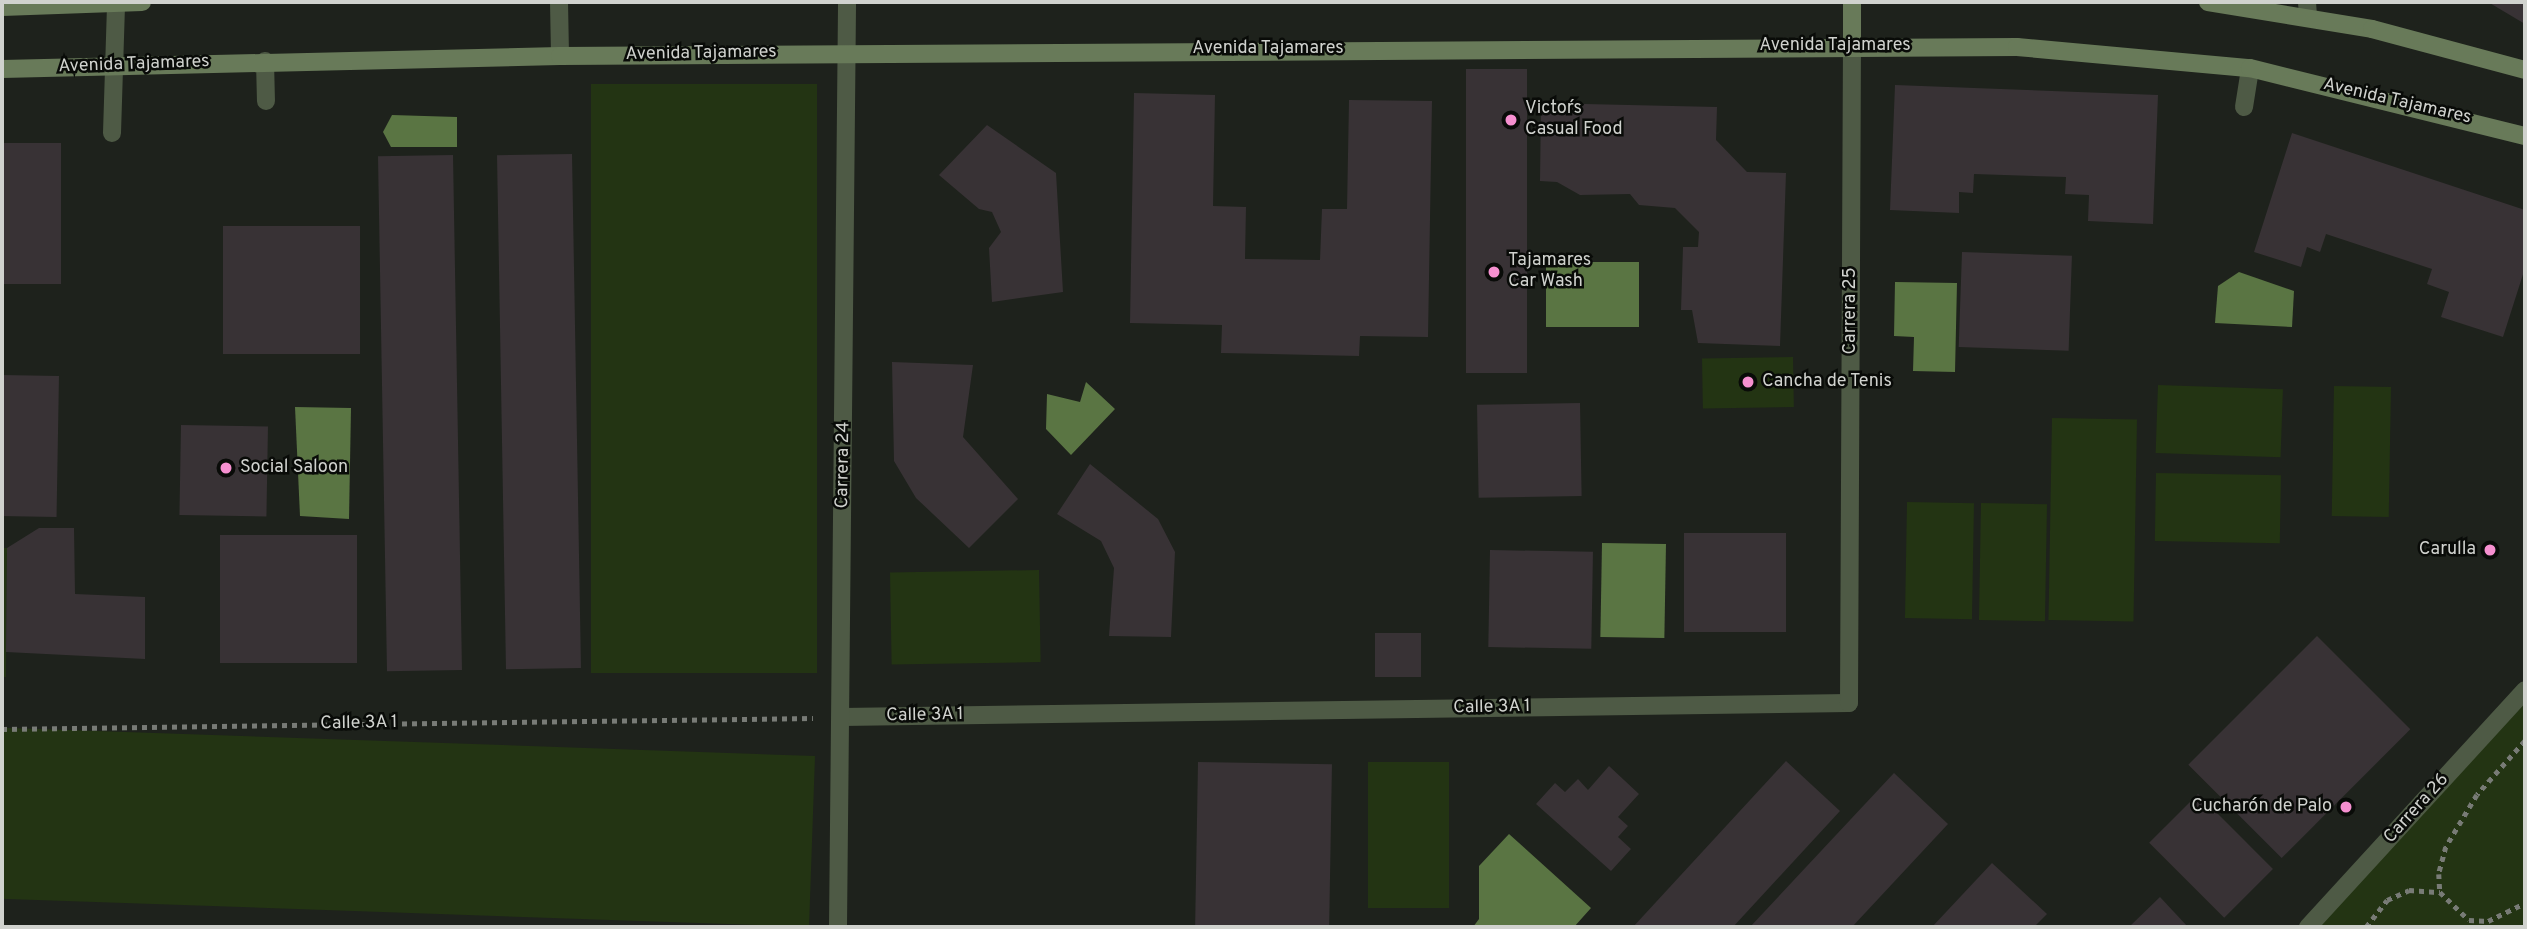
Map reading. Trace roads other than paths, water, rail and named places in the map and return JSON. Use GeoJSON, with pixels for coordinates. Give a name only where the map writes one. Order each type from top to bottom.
{"type":"FeatureCollection","features":[{"type":"Feature","properties":{"kind":"street"},"geometry":{"type":"LineString","coordinates":[[2,7],[142,2]]}},
{"type":"Feature","properties":{"kind":"street"},"geometry":{"type":"LineString","coordinates":[[559,2],[560,55]]}},
{"type":"Feature","properties":{"kind":"street","name":"Carrera 24"},"geometry":{"type":"LineString","coordinates":[[838,927],[848,2]]}},
{"type":"Feature","properties":{"kind":"street"},"geometry":{"type":"LineString","coordinates":[[1852,2],[1852,45]]}},
{"type":"Feature","properties":{"kind":"street"},"geometry":{"type":"LineString","coordinates":[[2208,2],[2308,10],[2525,70]]}},
{"type":"Feature","properties":{"kind":"street"},"geometry":{"type":"LineString","coordinates":[[112,134],[112,65],[116,3]]}},
{"type":"Feature","properties":{"kind":"street","name":"Avenida Tajamares"},"geometry":{"type":"LineString","coordinates":[[2,69],[560,55],[1852,45],[2044,49],[2250,68],[2525,136]]}},
{"type":"Feature","properties":{"kind":"street","name":"Carrera 25"},"geometry":{"type":"LineString","coordinates":[[1849,703],[1852,45]]}},
{"type":"Feature","properties":{"kind":"street"},"geometry":{"type":"LineString","coordinates":[[265,61],[266,101]]}},
{"type":"Feature","properties":{"kind":"street"},"geometry":{"type":"LineString","coordinates":[[2244,107],[2250,68]]}},
{"type":"Feature","properties":{"kind":"street","name":"Carrera 26"},"geometry":{"type":"LineString","coordinates":[[2308,927],[2525,690]]}},
{"type":"Feature","properties":{"kind":"street","name":"Calle 3A 1"},"geometry":{"type":"LineString","coordinates":[[842,717],[1849,703]]}},
{"type":"Feature","properties":{"kind":"place","name":"Victor´s Casual Food"},"geometry":{"type":"Point","coordinates":[1511,120]}},
{"type":"Feature","properties":{"kind":"place","name":"Tajamares Car Wash"},"geometry":{"type":"Point","coordinates":[1494,272]}},
{"type":"Feature","properties":{"kind":"place","name":"Cancha de Tenis"},"geometry":{"type":"Point","coordinates":[1748,382]}},
{"type":"Feature","properties":{"kind":"place","name":"Social Saloon"},"geometry":{"type":"Point","coordinates":[226,468]}},
{"type":"Feature","properties":{"kind":"place","name":"Carulla"},"geometry":{"type":"Point","coordinates":[2490,550]}},
{"type":"Feature","properties":{"kind":"place","name":"Cucharón de Palo"},"geometry":{"type":"Point","coordinates":[2346,807]}}]}
